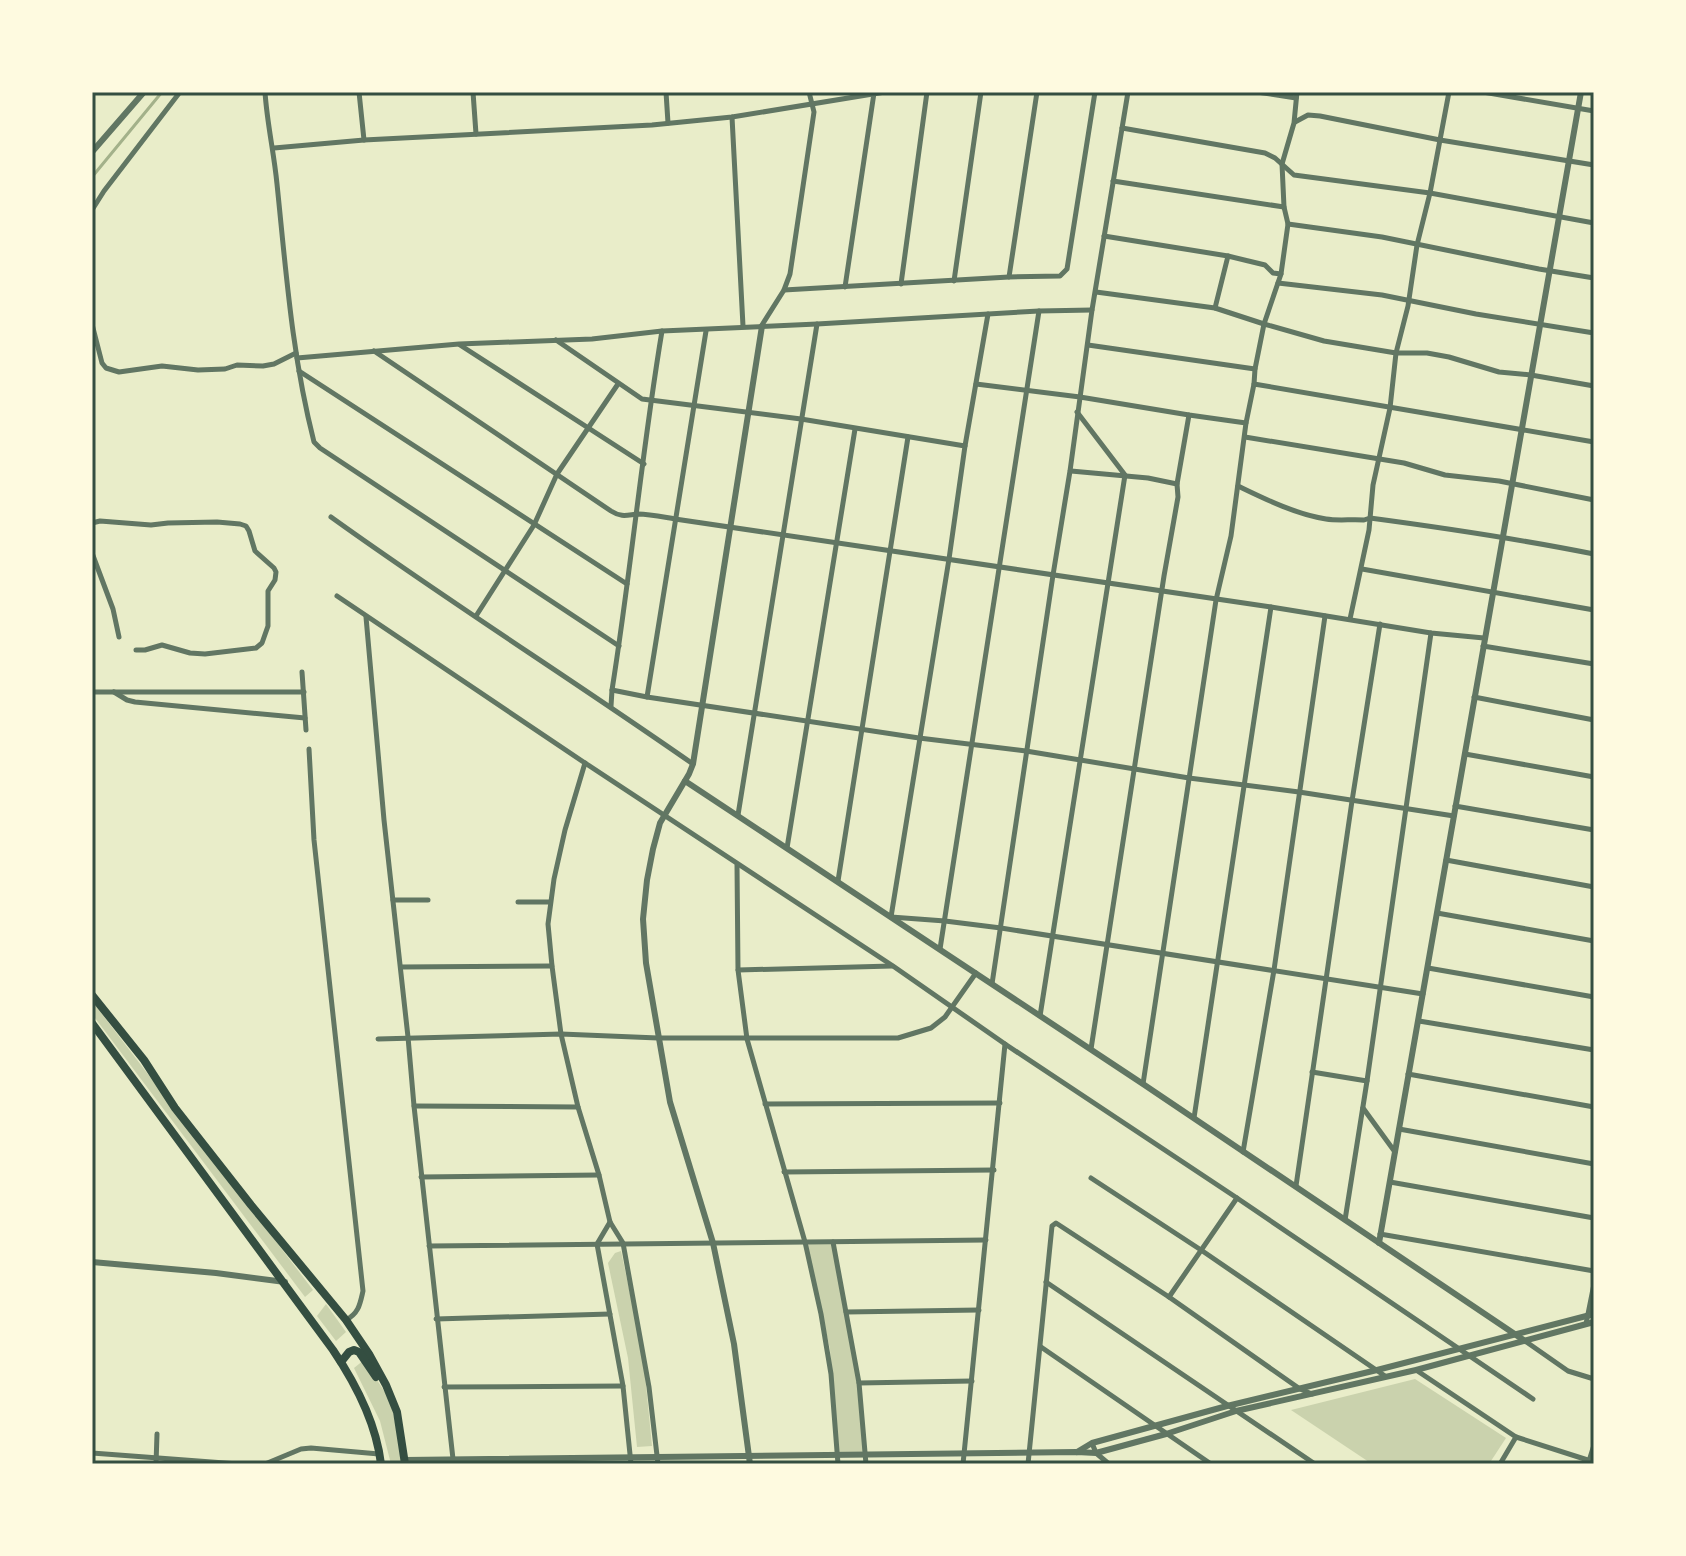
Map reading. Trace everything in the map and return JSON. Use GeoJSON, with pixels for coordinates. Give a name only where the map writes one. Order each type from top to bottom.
{"type":"FeatureCollection","features":[{"type":"Feature","properties":{"kind":"main road"},"geometry":{"type":"LineString","coordinates":[[92,995],[144,1060],[175,1108],[346,1320],[369,1354],[397,1412],[405,1462]]}},
{"type":"Feature","properties":{"kind":"main road"},"geometry":{"type":"LineString","coordinates":[[92,1023],[341,1362],[374,1428],[381,1459]]}},
{"type":"Feature","properties":{"kind":"main road"},"geometry":{"type":"LineString","coordinates":[[341,1362],[349,1352],[359,1352],[386,1385]]}},
{"type":"Feature","properties":{"kind":"street"},"geometry":{"type":"LineString","coordinates":[[92,152],[144,92]]}},
{"type":"Feature","properties":{"kind":"street"},"geometry":{"type":"LineString","coordinates":[[92,210],[180,92]]}},
{"type":"Feature","properties":{"kind":"street"},"geometry":{"type":"LineString","coordinates":[[265,92],[266,116],[274,148],[291,329],[314,442],[619,646]]}},
{"type":"Feature","properties":{"kind":"street"},"geometry":{"type":"LineString","coordinates":[[359,92],[364,140]]}},
{"type":"Feature","properties":{"kind":"street"},"geometry":{"type":"LineString","coordinates":[[473,92],[476,134]]}},
{"type":"Feature","properties":{"kind":"street"},"geometry":{"type":"LineString","coordinates":[[666,92],[668,123]]}},
{"type":"Feature","properties":{"kind":"street"},"geometry":{"type":"LineString","coordinates":[[750,1460],[734,1344],[713,1243],[670,1102],[646,963],[643,919],[649,866],[657,833],[693,764],[762,326],[790,274],[814,112],[809,92]]}},
{"type":"Feature","properties":{"kind":"street"},"geometry":{"type":"LineString","coordinates":[[274,148],[364,140],[636,127],[732,117],[885,92]]}},
{"type":"Feature","properties":{"kind":"street"},"geometry":{"type":"LineString","coordinates":[[901,284],[927,92]]}},
{"type":"Feature","properties":{"kind":"street"},"geometry":{"type":"LineString","coordinates":[[954,281],[981,92]]}},
{"type":"Feature","properties":{"kind":"street"},"geometry":{"type":"LineString","coordinates":[[1009,277],[1037,92]]}},
{"type":"Feature","properties":{"kind":"street"},"geometry":{"type":"LineString","coordinates":[[784,290],[1060,276],[1065,273],[1095,92]]}},
{"type":"Feature","properties":{"kind":"street"},"geometry":{"type":"LineString","coordinates":[[992,984],[1092,310],[1128,92]]}},
{"type":"Feature","properties":{"kind":"street"},"geometry":{"type":"LineString","coordinates":[[1143,1084],[1216,600],[1231,536],[1255,369],[1264,324],[1281,274],[1288,224],[1282,164],[1294,123],[1296,95],[1257,92]]}},
{"type":"Feature","properties":{"kind":"street"},"geometry":{"type":"LineString","coordinates":[[1350,619],[1369,530],[1373,485],[1390,408],[1396,353],[1408,306],[1417,245],[1449,92]]}},
{"type":"Feature","properties":{"kind":"street"},"geometry":{"type":"LineString","coordinates":[[1483,92],[1594,111]]}},
{"type":"Feature","properties":{"kind":"street"},"geometry":{"type":"LineString","coordinates":[[1379,1243],[1581,92]]}},
{"type":"Feature","properties":{"kind":"street"},"geometry":{"type":"LineString","coordinates":[[845,287],[874,93]]}},
{"type":"Feature","properties":{"kind":"street"},"geometry":{"type":"LineString","coordinates":[[1294,123],[1308,115],[1320,116],[1440,140],[1594,165]]}},
{"type":"Feature","properties":{"kind":"street"},"geometry":{"type":"LineString","coordinates":[[732,117],[743,326]]}},
{"type":"Feature","properties":{"kind":"street"},"geometry":{"type":"LineString","coordinates":[[1122,128],[1265,153],[1294,175],[1430,193],[1594,223]]}},
{"type":"Feature","properties":{"kind":"street"},"geometry":{"type":"LineString","coordinates":[[1113,181],[1284,207]]}},
{"type":"Feature","properties":{"kind":"street"},"geometry":{"type":"LineString","coordinates":[[1288,224],[1382,237],[1594,278]]}},
{"type":"Feature","properties":{"kind":"street"},"geometry":{"type":"LineString","coordinates":[[1104,236],[1228,256],[1265,265],[1273,273],[1281,274]]}},
{"type":"Feature","properties":{"kind":"street"},"geometry":{"type":"LineString","coordinates":[[1215,308],[1228,256]]}},
{"type":"Feature","properties":{"kind":"street"},"geometry":{"type":"LineString","coordinates":[[1278,283],[1369,293],[1594,333]]}},
{"type":"Feature","properties":{"kind":"street"},"geometry":{"type":"LineString","coordinates":[[1096,292],[1215,308],[1324,341],[1396,353],[1427,353],[1499,372],[1594,386]]}},
{"type":"Feature","properties":{"kind":"street"},"geometry":{"type":"LineString","coordinates":[[92,324],[102,363],[106,368],[119,372],[162,366],[225,369],[237,365],[263,366],[296,356],[459,344],[592,339],[662,331],[1092,310]]}},
{"type":"Feature","properties":{"kind":"street"},"geometry":{"type":"LineString","coordinates":[[940,949],[1039,311]]}},
{"type":"Feature","properties":{"kind":"street"},"geometry":{"type":"LineString","coordinates":[[891,917],[988,314]]}},
{"type":"Feature","properties":{"kind":"street"},"geometry":{"type":"LineString","coordinates":[[738,815],[817,324]]}},
{"type":"Feature","properties":{"kind":"street"},"geometry":{"type":"LineString","coordinates":[[647,697],[706,330]]}},
{"type":"Feature","properties":{"kind":"street"},"geometry":{"type":"LineString","coordinates":[[611,707],[650,401],[662,331]]}},
{"type":"Feature","properties":{"kind":"street"},"geometry":{"type":"LineString","coordinates":[[556,340],[642,399],[801,419],[965,446]]}},
{"type":"Feature","properties":{"kind":"street"},"geometry":{"type":"LineString","coordinates":[[459,344],[644,464]]}},
{"type":"Feature","properties":{"kind":"street"},"geometry":{"type":"LineString","coordinates":[[1088,345],[1255,369]]}},
{"type":"Feature","properties":{"kind":"street"},"geometry":{"type":"LineString","coordinates":[[374,351],[618,515],[675,519],[1350,619],[1594,664]]}},
{"type":"Feature","properties":{"kind":"street"},"geometry":{"type":"LineString","coordinates":[[299,371],[627,584]]}},
{"type":"Feature","properties":{"kind":"street"},"geometry":{"type":"LineString","coordinates":[[476,616],[534,525],[557,474],[618,384]]}},
{"type":"Feature","properties":{"kind":"street"},"geometry":{"type":"LineString","coordinates":[[976,384],[1246,423]]}},
{"type":"Feature","properties":{"kind":"street"},"geometry":{"type":"LineString","coordinates":[[1254,384],[1594,442]]}},
{"type":"Feature","properties":{"kind":"street"},"geometry":{"type":"LineString","coordinates":[[1040,1016],[1125,475],[1077,412]]}},
{"type":"Feature","properties":{"kind":"street"},"geometry":{"type":"LineString","coordinates":[[1091,1049],[1189,415]]}},
{"type":"Feature","properties":{"kind":"street"},"geometry":{"type":"LineString","coordinates":[[787,848],[855,429]]}},
{"type":"Feature","properties":{"kind":"street"},"geometry":{"type":"LineString","coordinates":[[838,881],[908,437]]}},
{"type":"Feature","properties":{"kind":"street"},"geometry":{"type":"LineString","coordinates":[[1245,437],[1404,463],[1445,475],[1594,500]]}},
{"type":"Feature","properties":{"kind":"street"},"geometry":{"type":"LineString","coordinates":[[1070,471],[1125,475],[1177,484]]}},
{"type":"Feature","properties":{"kind":"street"},"geometry":{"type":"LineString","coordinates":[[1238,486],[1304,514],[1327,519],[1370,518],[1503,536],[1594,554]]}},
{"type":"Feature","properties":{"kind":"street"},"geometry":{"type":"LineString","coordinates":[[331,517],[693,764]]}},
{"type":"Feature","properties":{"kind":"street"},"geometry":{"type":"LineString","coordinates":[[92,523],[240,524],[249,531],[255,551],[276,572],[268,591],[268,626],[262,643],[256,648],[205,654],[162,645],[136,650]]}},
{"type":"Feature","properties":{"kind":"street"},"geometry":{"type":"LineString","coordinates":[[92,553],[113,609],[119,637]]}},
{"type":"Feature","properties":{"kind":"street"},"geometry":{"type":"LineString","coordinates":[[1362,569],[1594,610]]}},
{"type":"Feature","properties":{"kind":"street"},"geometry":{"type":"LineString","coordinates":[[337,596],[893,966],[1533,1399]]}},
{"type":"Feature","properties":{"kind":"street"},"geometry":{"type":"LineString","coordinates":[[1194,1118],[1271,607]]}},
{"type":"Feature","properties":{"kind":"street"},"geometry":{"type":"LineString","coordinates":[[366,616],[421,1177],[453,1459]]}},
{"type":"Feature","properties":{"kind":"street"},"geometry":{"type":"LineString","coordinates":[[1243,1152],[1274,970],[1325,616]]}},
{"type":"Feature","properties":{"kind":"street"},"geometry":{"type":"LineString","coordinates":[[1296,1186],[1380,624]]}},
{"type":"Feature","properties":{"kind":"street"},"geometry":{"type":"LineString","coordinates":[[1345,1220],[1431,633]]}},
{"type":"Feature","properties":{"kind":"street"},"geometry":{"type":"LineString","coordinates":[[302,672],[306,730]]}},
{"type":"Feature","properties":{"kind":"street"},"geometry":{"type":"LineString","coordinates":[[612,690],[1454,816]]}},
{"type":"Feature","properties":{"kind":"street"},"geometry":{"type":"LineString","coordinates":[[92,692],[304,692]]}},
{"type":"Feature","properties":{"kind":"street"},"geometry":{"type":"LineString","coordinates":[[113,692],[135,702],[305,718]]}},
{"type":"Feature","properties":{"kind":"street"},"geometry":{"type":"LineString","coordinates":[[1474,697],[1594,720]]}},
{"type":"Feature","properties":{"kind":"street"},"geometry":{"type":"LineString","coordinates":[[309,749],[314,840],[363,1291],[360,1308],[346,1320]]}},
{"type":"Feature","properties":{"kind":"street"},"geometry":{"type":"LineString","coordinates":[[1465,754],[1594,777]]}},
{"type":"Feature","properties":{"kind":"street"},"geometry":{"type":"LineString","coordinates":[[585,763],[565,830],[550,902],[548,924],[552,966],[561,1034],[578,1107],[610,1222],[623,1243],[649,1387],[658,1460]]}},
{"type":"Feature","properties":{"kind":"street"},"geometry":{"type":"LineString","coordinates":[[685,781],[1091,1049],[1568,1371],[1594,1379]]}},
{"type":"Feature","properties":{"kind":"street"},"geometry":{"type":"LineString","coordinates":[[1455,806],[1594,830]]}},
{"type":"Feature","properties":{"kind":"street"},"geometry":{"type":"LineString","coordinates":[[1446,860],[1594,887]]}},
{"type":"Feature","properties":{"kind":"street"},"geometry":{"type":"LineString","coordinates":[[737,864],[738,970],[747,1039],[805,1242],[821,1314],[831,1374],[838,1464]]}},
{"type":"Feature","properties":{"kind":"street"},"geometry":{"type":"LineString","coordinates":[[393,900],[428,900]]}},
{"type":"Feature","properties":{"kind":"street"},"geometry":{"type":"LineString","coordinates":[[518,902],[550,902]]}},
{"type":"Feature","properties":{"kind":"street"},"geometry":{"type":"LineString","coordinates":[[1437,913],[1594,941]]}},
{"type":"Feature","properties":{"kind":"street"},"geometry":{"type":"LineString","coordinates":[[891,917],[1001,928],[1423,994]]}},
{"type":"Feature","properties":{"kind":"street"},"geometry":{"type":"LineString","coordinates":[[401,967],[552,966]]}},
{"type":"Feature","properties":{"kind":"street"},"geometry":{"type":"LineString","coordinates":[[738,970],[893,966]]}},
{"type":"Feature","properties":{"kind":"street"},"geometry":{"type":"LineString","coordinates":[[1428,968],[1594,997]]}},
{"type":"Feature","properties":{"kind":"street"},"geometry":{"type":"LineString","coordinates":[[378,1039],[561,1034],[658,1038],[898,1038],[931,1028],[945,1017],[976,973]]}},
{"type":"Feature","properties":{"kind":"street"},"geometry":{"type":"LineString","coordinates":[[1419,1021],[1594,1050]]}},
{"type":"Feature","properties":{"kind":"street"},"geometry":{"type":"LineString","coordinates":[[963,1464],[1005,1044]]}},
{"type":"Feature","properties":{"kind":"street"},"geometry":{"type":"LineString","coordinates":[[1312,1072],[1367,1081]]}},
{"type":"Feature","properties":{"kind":"street"},"geometry":{"type":"LineString","coordinates":[[1408,1074],[1594,1107]]}},
{"type":"Feature","properties":{"kind":"street"},"geometry":{"type":"LineString","coordinates":[[765,1104],[1000,1103]]}},
{"type":"Feature","properties":{"kind":"street"},"geometry":{"type":"LineString","coordinates":[[414,1106],[578,1107]]}},
{"type":"Feature","properties":{"kind":"street"},"geometry":{"type":"LineString","coordinates":[[1363,1107],[1395,1153]]}},
{"type":"Feature","properties":{"kind":"street"},"geometry":{"type":"LineString","coordinates":[[1399,1129],[1594,1164]]}},
{"type":"Feature","properties":{"kind":"street"},"geometry":{"type":"LineString","coordinates":[[784,1172],[994,1170]]}},
{"type":"Feature","properties":{"kind":"street"},"geometry":{"type":"LineString","coordinates":[[421,1177],[599,1175]]}},
{"type":"Feature","properties":{"kind":"street"},"geometry":{"type":"LineString","coordinates":[[1091,1178],[1385,1376]]}},
{"type":"Feature","properties":{"kind":"street"},"geometry":{"type":"LineString","coordinates":[[1390,1182],[1594,1218]]}},
{"type":"Feature","properties":{"kind":"street"},"geometry":{"type":"LineString","coordinates":[[1169,1297],[1237,1198]]}},
{"type":"Feature","properties":{"kind":"street"},"geometry":{"type":"LineString","coordinates":[[610,1222],[597,1244],[623,1386],[631,1460]]}},
{"type":"Feature","properties":{"kind":"street"},"geometry":{"type":"LineString","coordinates":[[1028,1464],[1052,1226],[1056,1223],[1313,1395]]}},
{"type":"Feature","properties":{"kind":"street"},"geometry":{"type":"LineString","coordinates":[[1380,1234],[1594,1271]]}},
{"type":"Feature","properties":{"kind":"street"},"geometry":{"type":"LineString","coordinates":[[429,1246],[986,1240]]}},
{"type":"Feature","properties":{"kind":"street"},"geometry":{"type":"LineString","coordinates":[[833,1242],[859,1383],[866,1464]]}},
{"type":"Feature","properties":{"kind":"street"},"geometry":{"type":"LineString","coordinates":[[92,1262],[285,1282]]}},
{"type":"Feature","properties":{"kind":"street"},"geometry":{"type":"LineString","coordinates":[[1046,1282],[1315,1464]]}},
{"type":"Feature","properties":{"kind":"street"},"geometry":{"type":"LineString","coordinates":[[1590,1319],[1594,1284]]}},
{"type":"Feature","properties":{"kind":"street"},"geometry":{"type":"LineString","coordinates":[[846,1312],[979,1310]]}},
{"type":"Feature","properties":{"kind":"street"},"geometry":{"type":"LineString","coordinates":[[436,1319],[610,1314]]}},
{"type":"Feature","properties":{"kind":"street"},"geometry":{"type":"LineString","coordinates":[[1077,1452],[1092,1443],[1227,1406],[1590,1319]]}},
{"type":"Feature","properties":{"kind":"street"},"geometry":{"type":"LineString","coordinates":[[405,1462],[453,1459],[750,1460],[867,1454],[1096,1453],[1236,1411],[1471,1356],[1590,1319]]}},
{"type":"Feature","properties":{"kind":"street"},"geometry":{"type":"LineString","coordinates":[[1040,1347],[1211,1464]]}},
{"type":"Feature","properties":{"kind":"street"},"geometry":{"type":"LineString","coordinates":[[1416,1370],[1516,1437],[1592,1462],[1594,1445]]}},
{"type":"Feature","properties":{"kind":"street"},"geometry":{"type":"LineString","coordinates":[[859,1383],[972,1381]]}},
{"type":"Feature","properties":{"kind":"street"},"geometry":{"type":"LineString","coordinates":[[444,1387],[623,1386]]}},
{"type":"Feature","properties":{"kind":"street"},"geometry":{"type":"LineString","coordinates":[[156,1461],[157,1434]]}},
{"type":"Feature","properties":{"kind":"street"},"geometry":{"type":"LineString","coordinates":[[1500,1464],[1516,1437]]}},
{"type":"Feature","properties":{"kind":"street"},"geometry":{"type":"LineString","coordinates":[[1092,1443],[1096,1453],[1109,1464]]}},
{"type":"Feature","properties":{"kind":"street"},"geometry":{"type":"LineString","coordinates":[[269,1463],[301,1449],[381,1459]]}},
{"type":"Feature","properties":{"kind":"street"},"geometry":{"type":"LineString","coordinates":[[92,1453],[156,1461],[238,1464]]}},
{"type":"Feature","properties":{"kind":"street"},"geometry":{"type":"LineString","coordinates":[[100,1464],[101,1454]]}},
{"type":"Feature","properties":{"kind":"green space"},"geometry":{"type":"Polygon","coordinates":[[[92,1001],[313,1290],[305,1297],[92,1014],[92,1001]]]}},
{"type":"Feature","properties":{"kind":"green space"},"geometry":{"type":"Polygon","coordinates":[[[805,1242],[834,1243],[853,1347],[867,1454],[837,1455],[830,1349],[805,1242]]]}},
{"type":"Feature","properties":{"kind":"green space"},"geometry":{"type":"Polygon","coordinates":[[[621,1251],[643,1355],[652,1446],[637,1447],[628,1358],[608,1263],[615,1253],[621,1251]]]}},
{"type":"Feature","properties":{"kind":"green space"},"geometry":{"type":"Polygon","coordinates":[[[326,1304],[346,1332],[336,1341],[317,1316],[326,1304]]]}},
{"type":"Feature","properties":{"kind":"green space"},"geometry":{"type":"Polygon","coordinates":[[[364,1360],[390,1400],[402,1464],[391,1464],[380,1421],[354,1368],[364,1360]]]}},
{"type":"Feature","properties":{"kind":"green space"},"geometry":{"type":"Polygon","coordinates":[[[1415,1379],[1506,1438],[1489,1464],[1372,1464],[1291,1410],[1415,1379]]]}},
{"type":"Feature","properties":{"kind":"waterway"},"geometry":{"type":"LineString","coordinates":[[92,177],[162,92]]}}]}
